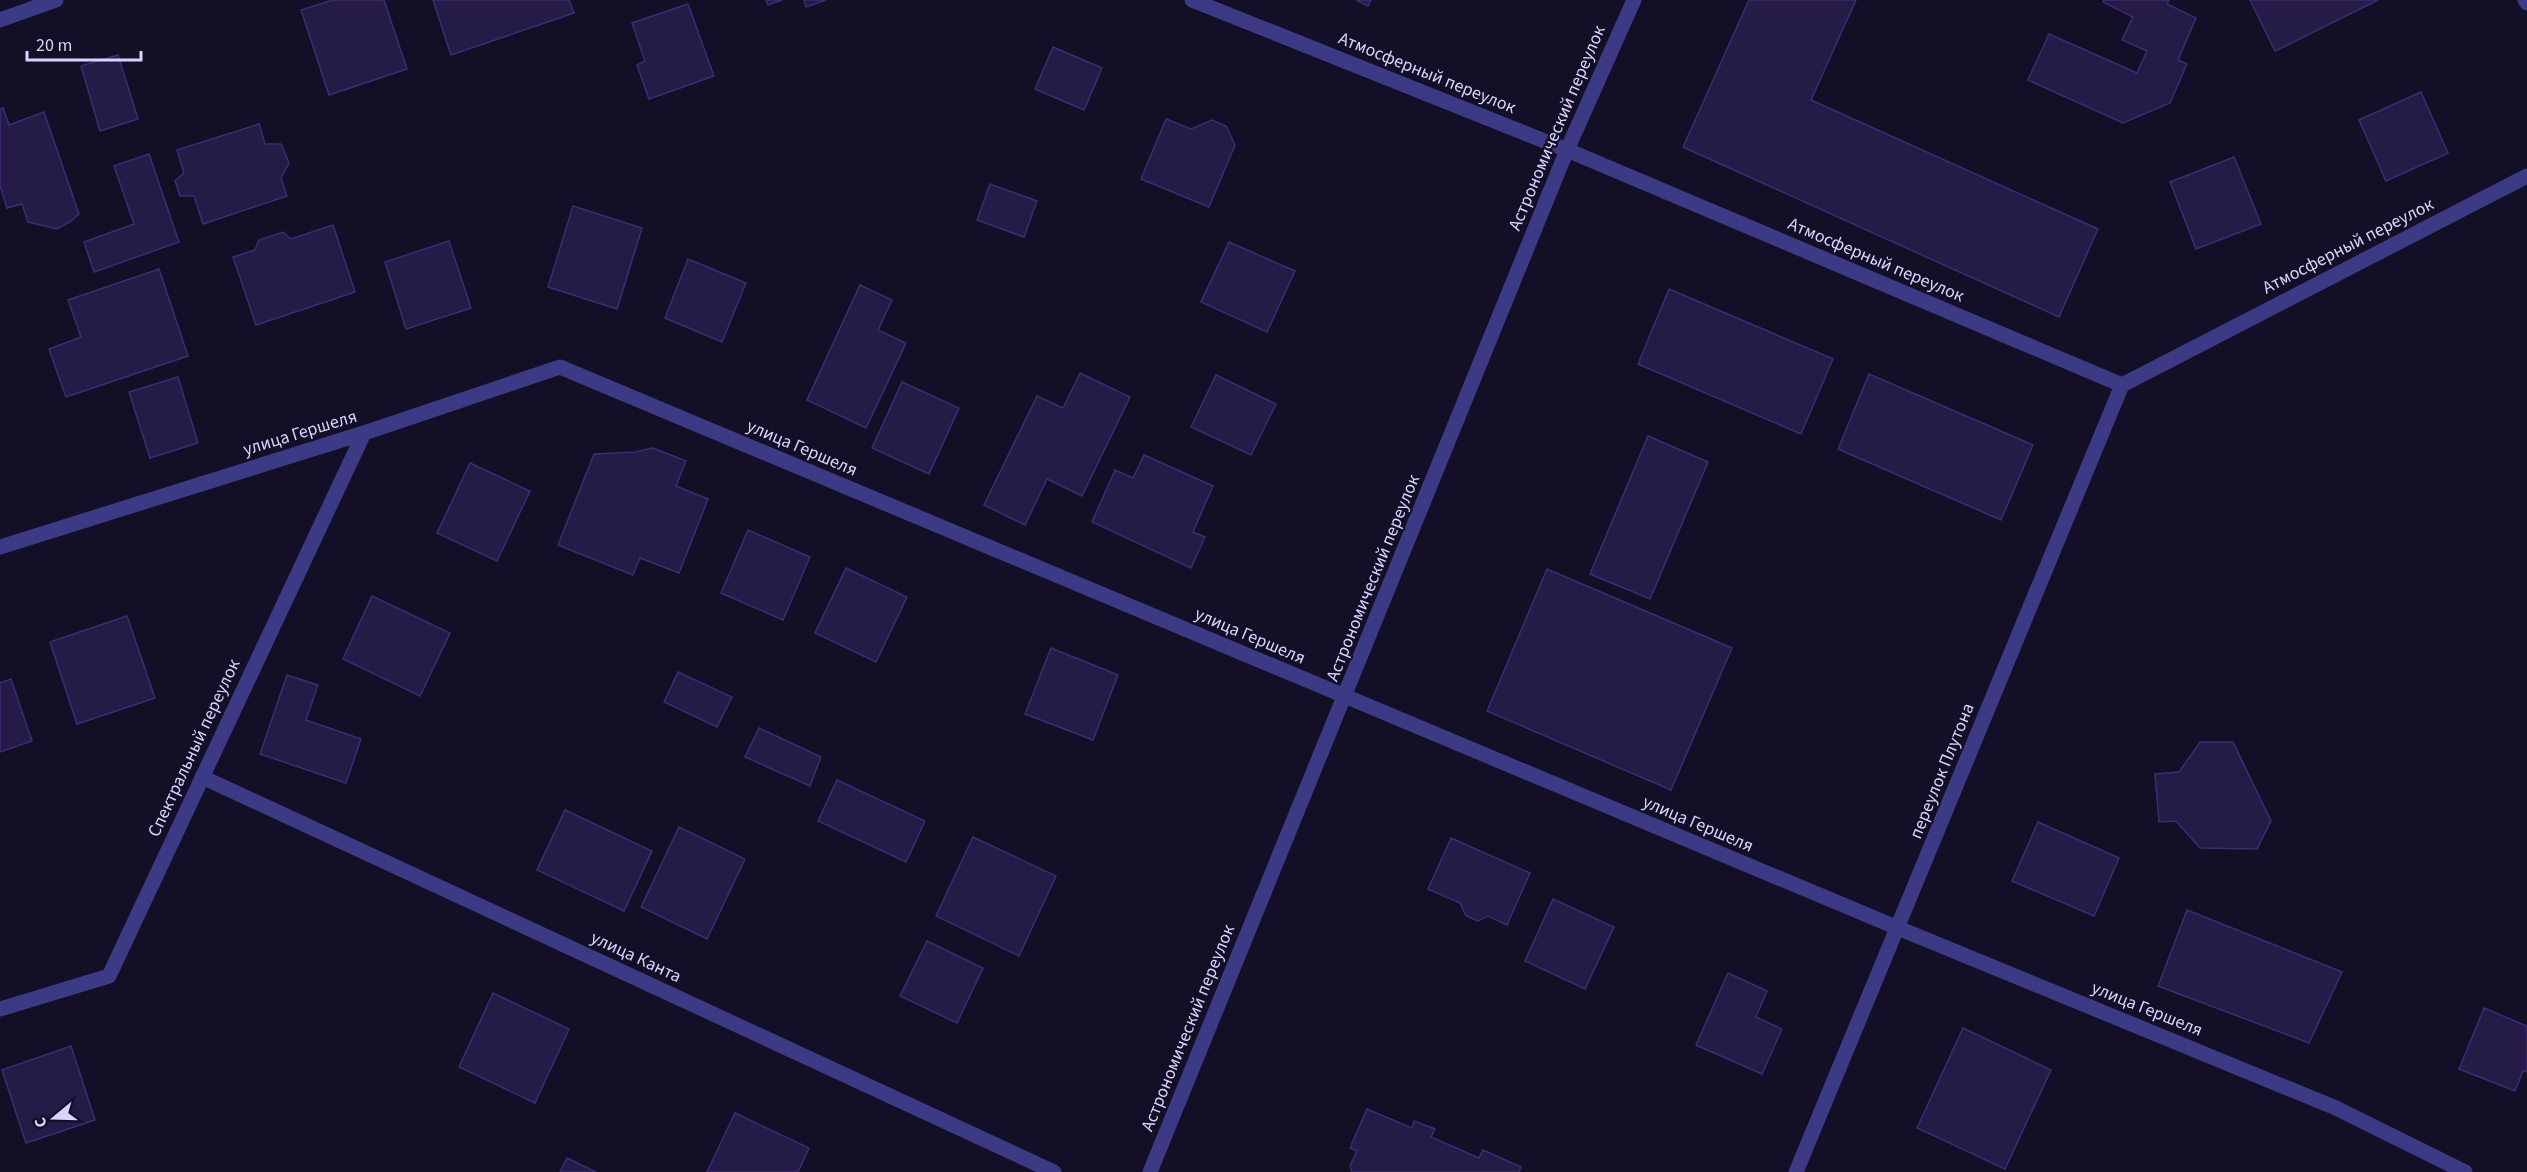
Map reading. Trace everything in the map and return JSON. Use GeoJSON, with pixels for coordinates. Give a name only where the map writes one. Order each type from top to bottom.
{"type":"FeatureCollection","features":[{"type":"Feature","properties":{"kind":"street"},"geometry":{"type":"LineString","coordinates":[[0,20],[56,0]]}},
{"type":"Feature","properties":{"kind":"street","name":"Атмосферный переулок"},"geometry":{"type":"LineString","coordinates":[[1192,0],[1567,150],[2122,385],[2527,176]]}},
{"type":"Feature","properties":{"kind":"street","name":"Астрономический переулок"},"geometry":{"type":"LineString","coordinates":[[1150,1172],[1346,697],[1567,150],[1634,0]]}},
{"type":"Feature","properties":{"kind":"street","name":"улица Гершеля"},"geometry":{"type":"LineString","coordinates":[[0,547],[364,433],[560,367],[1898,928],[2336,1108],[2465,1172]]}},
{"type":"Feature","properties":{"kind":"street","name":"переулок Плутона"},"geometry":{"type":"LineString","coordinates":[[1796,1172],[2122,385]]}},
{"type":"Feature","properties":{"kind":"street","name":"Спектральный переулок"},"geometry":{"type":"LineString","coordinates":[[0,1009],[109,976],[364,433]]}},
{"type":"Feature","properties":{"kind":"street","name":"улица Канта"},"geometry":{"type":"LineString","coordinates":[[202,777],[1054,1172]]}},
{"type":"Feature","properties":{"kind":"building"},"geometry":{"type":"Polygon","coordinates":[[[333,0],[384,0],[407,69],[329,95],[301,10],[333,0]]]}},
{"type":"Feature","properties":{"kind":"building"},"geometry":{"type":"Polygon","coordinates":[[[433,0],[569,0],[574,13],[451,55],[433,0]]]}},
{"type":"Feature","properties":{"kind":"building"},"geometry":{"type":"Polygon","coordinates":[[[766,0],[782,0],[768,5],[766,0]]]}},
{"type":"Feature","properties":{"kind":"building"},"geometry":{"type":"Polygon","coordinates":[[[804,0],[826,0],[806,7],[804,0]]]}},
{"type":"Feature","properties":{"kind":"building"},"geometry":{"type":"Polygon","coordinates":[[[1356,0],[1371,0],[1368,6],[1356,0]]]}},
{"type":"Feature","properties":{"kind":"building"},"geometry":{"type":"Polygon","coordinates":[[[1749,0],[1856,0],[1811,100],[2098,229],[2059,317],[1683,147],[1749,0]]]}},
{"type":"Feature","properties":{"kind":"building"},"geometry":{"type":"Polygon","coordinates":[[[2104,0],[2169,0],[2167,4],[2196,18],[2178,60],[2187,64],[2170,103],[2123,123],[2028,80],[2049,34],[2137,73],[2147,51],[2122,40],[2133,17],[2103,2],[2104,0]]]}},
{"type":"Feature","properties":{"kind":"building"},"geometry":{"type":"Polygon","coordinates":[[[2250,0],[2378,0],[2275,51],[2250,0]]]}},
{"type":"Feature","properties":{"kind":"building"},"geometry":{"type":"Polygon","coordinates":[[[688,4],[714,76],[649,99],[637,65],[645,61],[632,23],[688,4]]]}},
{"type":"Feature","properties":{"kind":"building"},"geometry":{"type":"Polygon","coordinates":[[[1053,47],[1102,68],[1084,110],[1035,89],[1053,47]]]}},
{"type":"Feature","properties":{"kind":"building"},"geometry":{"type":"Polygon","coordinates":[[[118,55],[138,119],[100,131],[81,66],[118,55]]]}},
{"type":"Feature","properties":{"kind":"building"},"geometry":{"type":"Polygon","coordinates":[[[2421,92],[2448,153],[2386,181],[2359,120],[2421,92]]]}},
{"type":"Feature","properties":{"kind":"building"},"geometry":{"type":"Polygon","coordinates":[[[3,108],[9,125],[44,112],[79,214],[57,229],[28,222],[22,204],[7,208],[0,186],[0,109],[3,108]]]}},
{"type":"Feature","properties":{"kind":"building"},"geometry":{"type":"Polygon","coordinates":[[[1166,119],[1191,129],[1212,120],[1226,126],[1235,145],[1209,207],[1141,179],[1166,119]]]}},
{"type":"Feature","properties":{"kind":"building"},"geometry":{"type":"Polygon","coordinates":[[[259,124],[265,144],[281,144],[289,163],[281,178],[287,196],[203,224],[194,196],[180,196],[175,181],[184,173],[177,150],[259,124]]]}},
{"type":"Feature","properties":{"kind":"building"},"geometry":{"type":"Polygon","coordinates":[[[149,154],[179,242],[94,272],[84,242],[134,224],[114,166],[149,154]]]}},
{"type":"Feature","properties":{"kind":"building"},"geometry":{"type":"Polygon","coordinates":[[[2234,157],[2261,224],[2196,249],[2170,182],[2234,157]]]}},
{"type":"Feature","properties":{"kind":"building"},"geometry":{"type":"Polygon","coordinates":[[[990,184],[1037,201],[1024,237],[977,220],[990,184]]]}},
{"type":"Feature","properties":{"kind":"building"},"geometry":{"type":"Polygon","coordinates":[[[573,206],[642,228],[617,309],[548,287],[573,206]]]}},
{"type":"Feature","properties":{"kind":"building"},"geometry":{"type":"Polygon","coordinates":[[[333,225],[355,292],[256,325],[233,257],[255,250],[259,240],[283,232],[291,239],[333,225]]]}},
{"type":"Feature","properties":{"kind":"building"},"geometry":{"type":"Polygon","coordinates":[[[449,241],[471,308],[406,329],[385,262],[449,241]]]}},
{"type":"Feature","properties":{"kind":"building"},"geometry":{"type":"Polygon","coordinates":[[[1229,242],[1295,271],[1267,332],[1201,302],[1229,242]]]}},
{"type":"Feature","properties":{"kind":"building"},"geometry":{"type":"Polygon","coordinates":[[[688,259],[746,283],[722,342],[665,318],[688,259]]]}},
{"type":"Feature","properties":{"kind":"building"},"geometry":{"type":"Polygon","coordinates":[[[159,269],[188,356],[66,397],[49,349],[81,337],[68,300],[159,269]]]}},
{"type":"Feature","properties":{"kind":"building"},"geometry":{"type":"Polygon","coordinates":[[[860,285],[892,300],[878,330],[906,343],[866,428],[807,400],[860,285]]]}},
{"type":"Feature","properties":{"kind":"building"},"geometry":{"type":"Polygon","coordinates":[[[1669,289],[1833,359],[1801,434],[1638,364],[1669,289]]]}},
{"type":"Feature","properties":{"kind":"building"},"geometry":{"type":"Polygon","coordinates":[[[1080,373],[1130,397],[1082,496],[1047,479],[1025,525],[984,505],[1037,396],[1063,408],[1080,373]]]}},
{"type":"Feature","properties":{"kind":"building"},"geometry":{"type":"Polygon","coordinates":[[[1869,374],[2033,445],[2001,520],[1838,449],[1869,374]]]}},
{"type":"Feature","properties":{"kind":"building"},"geometry":{"type":"Polygon","coordinates":[[[1216,375],[1276,404],[1251,455],[1191,427],[1216,375]]]}},
{"type":"Feature","properties":{"kind":"building"},"geometry":{"type":"Polygon","coordinates":[[[178,377],[198,443],[150,458],[129,392],[178,377]]]}},
{"type":"Feature","properties":{"kind":"building"},"geometry":{"type":"Polygon","coordinates":[[[902,382],[959,408],[929,474],[872,448],[902,382]]]}},
{"type":"Feature","properties":{"kind":"building"},"geometry":{"type":"Polygon","coordinates":[[[1648,436],[1708,462],[1650,599],[1590,574],[1648,436]]]}},
{"type":"Feature","properties":{"kind":"building"},"geometry":{"type":"Polygon","coordinates":[[[653,448],[686,461],[676,486],[708,499],[679,573],[640,558],[633,575],[558,545],[594,454],[635,452],[653,448]]]}},
{"type":"Feature","properties":{"kind":"building"},"geometry":{"type":"Polygon","coordinates":[[[1144,455],[1213,486],[1193,532],[1205,537],[1191,568],[1092,522],[1115,470],[1133,478],[1144,455]]]}},
{"type":"Feature","properties":{"kind":"building"},"geometry":{"type":"Polygon","coordinates":[[[470,463],[530,491],[497,561],[437,533],[470,463]]]}},
{"type":"Feature","properties":{"kind":"building"},"geometry":{"type":"Polygon","coordinates":[[[748,530],[810,557],[783,620],[721,593],[748,530]]]}},
{"type":"Feature","properties":{"kind":"building"},"geometry":{"type":"Polygon","coordinates":[[[846,568],[907,597],[876,662],[815,633],[846,568]]]}},
{"type":"Feature","properties":{"kind":"building"},"geometry":{"type":"Polygon","coordinates":[[[1547,569],[1732,648],[1671,790],[1487,711],[1547,569]]]}},
{"type":"Feature","properties":{"kind":"building"},"geometry":{"type":"Polygon","coordinates":[[[372,596],[450,633],[420,696],[343,659],[372,596]]]}},
{"type":"Feature","properties":{"kind":"building"},"geometry":{"type":"Polygon","coordinates":[[[127,616],[155,698],[77,724],[50,642],[127,616]]]}},
{"type":"Feature","properties":{"kind":"building"},"geometry":{"type":"Polygon","coordinates":[[[1051,648],[1118,675],[1093,740],[1025,714],[1051,648]]]}},
{"type":"Feature","properties":{"kind":"building"},"geometry":{"type":"Polygon","coordinates":[[[678,672],[732,697],[717,727],[664,702],[678,672]]]}},
{"type":"Feature","properties":{"kind":"building"},"geometry":{"type":"Polygon","coordinates":[[[287,675],[318,685],[306,720],[361,739],[346,783],[260,754],[287,675]]]}},
{"type":"Feature","properties":{"kind":"building"},"geometry":{"type":"Polygon","coordinates":[[[11,679],[32,741],[0,752],[0,683],[11,679]]]}},
{"type":"Feature","properties":{"kind":"building"},"geometry":{"type":"Polygon","coordinates":[[[759,728],[821,757],[810,786],[745,757],[759,728]]]}},
{"type":"Feature","properties":{"kind":"building"},"geometry":{"type":"Polygon","coordinates":[[[2200,742],[2233,742],[2271,821],[2257,849],[2200,848],[2176,821],[2159,822],[2155,774],[2179,772],[2200,742]]]}},
{"type":"Feature","properties":{"kind":"building"},"geometry":{"type":"Polygon","coordinates":[[[837,780],[925,821],[906,862],[818,821],[837,780]]]}},
{"type":"Feature","properties":{"kind":"building"},"geometry":{"type":"Polygon","coordinates":[[[565,810],[652,851],[624,911],[537,870],[565,810]]]}},
{"type":"Feature","properties":{"kind":"building"},"geometry":{"type":"Polygon","coordinates":[[[2038,822],[2119,858],[2094,916],[2012,881],[2038,822]]]}},
{"type":"Feature","properties":{"kind":"building"},"geometry":{"type":"Polygon","coordinates":[[[679,827],[745,859],[707,939],[641,907],[679,827]]]}},
{"type":"Feature","properties":{"kind":"building"},"geometry":{"type":"Polygon","coordinates":[[[973,837],[1056,876],[1019,956],[936,916],[973,837]]]}},
{"type":"Feature","properties":{"kind":"building"},"geometry":{"type":"Polygon","coordinates":[[[1451,838],[1530,873],[1507,925],[1488,916],[1478,921],[1466,916],[1460,903],[1428,889],[1451,838]]]}},
{"type":"Feature","properties":{"kind":"building"},"geometry":{"type":"Polygon","coordinates":[[[1553,899],[1614,927],[1585,989],[1525,961],[1553,899]]]}},
{"type":"Feature","properties":{"kind":"building"},"geometry":{"type":"Polygon","coordinates":[[[2187,910],[2342,972],[2309,1043],[2158,986],[2187,910]]]}},
{"type":"Feature","properties":{"kind":"building"},"geometry":{"type":"Polygon","coordinates":[[[927,941],[983,968],[957,1023],[900,996],[927,941]]]}},
{"type":"Feature","properties":{"kind":"building"},"geometry":{"type":"Polygon","coordinates":[[[1728,973],[1767,991],[1756,1017],[1782,1029],[1762,1074],[1696,1045],[1728,973]]]}},
{"type":"Feature","properties":{"kind":"building"},"geometry":{"type":"Polygon","coordinates":[[[493,993],[569,1029],[535,1103],[459,1067],[493,993]]]}},
{"type":"Feature","properties":{"kind":"building"},"geometry":{"type":"Polygon","coordinates":[[[2484,1008],[2527,1026],[2527,1072],[2523,1071],[2515,1091],[2459,1069],[2484,1008]]]}},
{"type":"Feature","properties":{"kind":"building"},"geometry":{"type":"Polygon","coordinates":[[[1963,1028],[2051,1070],[2005,1169],[1917,1128],[1963,1028]]]}},
{"type":"Feature","properties":{"kind":"building"},"geometry":{"type":"Polygon","coordinates":[[[71,1046],[95,1120],[26,1143],[2,1070],[71,1046]]]}},
{"type":"Feature","properties":{"kind":"building"},"geometry":{"type":"Polygon","coordinates":[[[1367,1109],[1412,1128],[1414,1121],[1435,1129],[1431,1137],[1479,1158],[1483,1150],[1521,1167],[1519,1172],[1352,1172],[1350,1166],[1357,1151],[1350,1148],[1367,1109]]]}},
{"type":"Feature","properties":{"kind":"building"},"geometry":{"type":"Polygon","coordinates":[[[735,1113],[809,1148],[798,1172],[707,1172],[735,1113]]]}},
{"type":"Feature","properties":{"kind":"building"},"geometry":{"type":"Polygon","coordinates":[[[567,1158],[596,1172],[560,1172],[567,1158]]]}}]}
